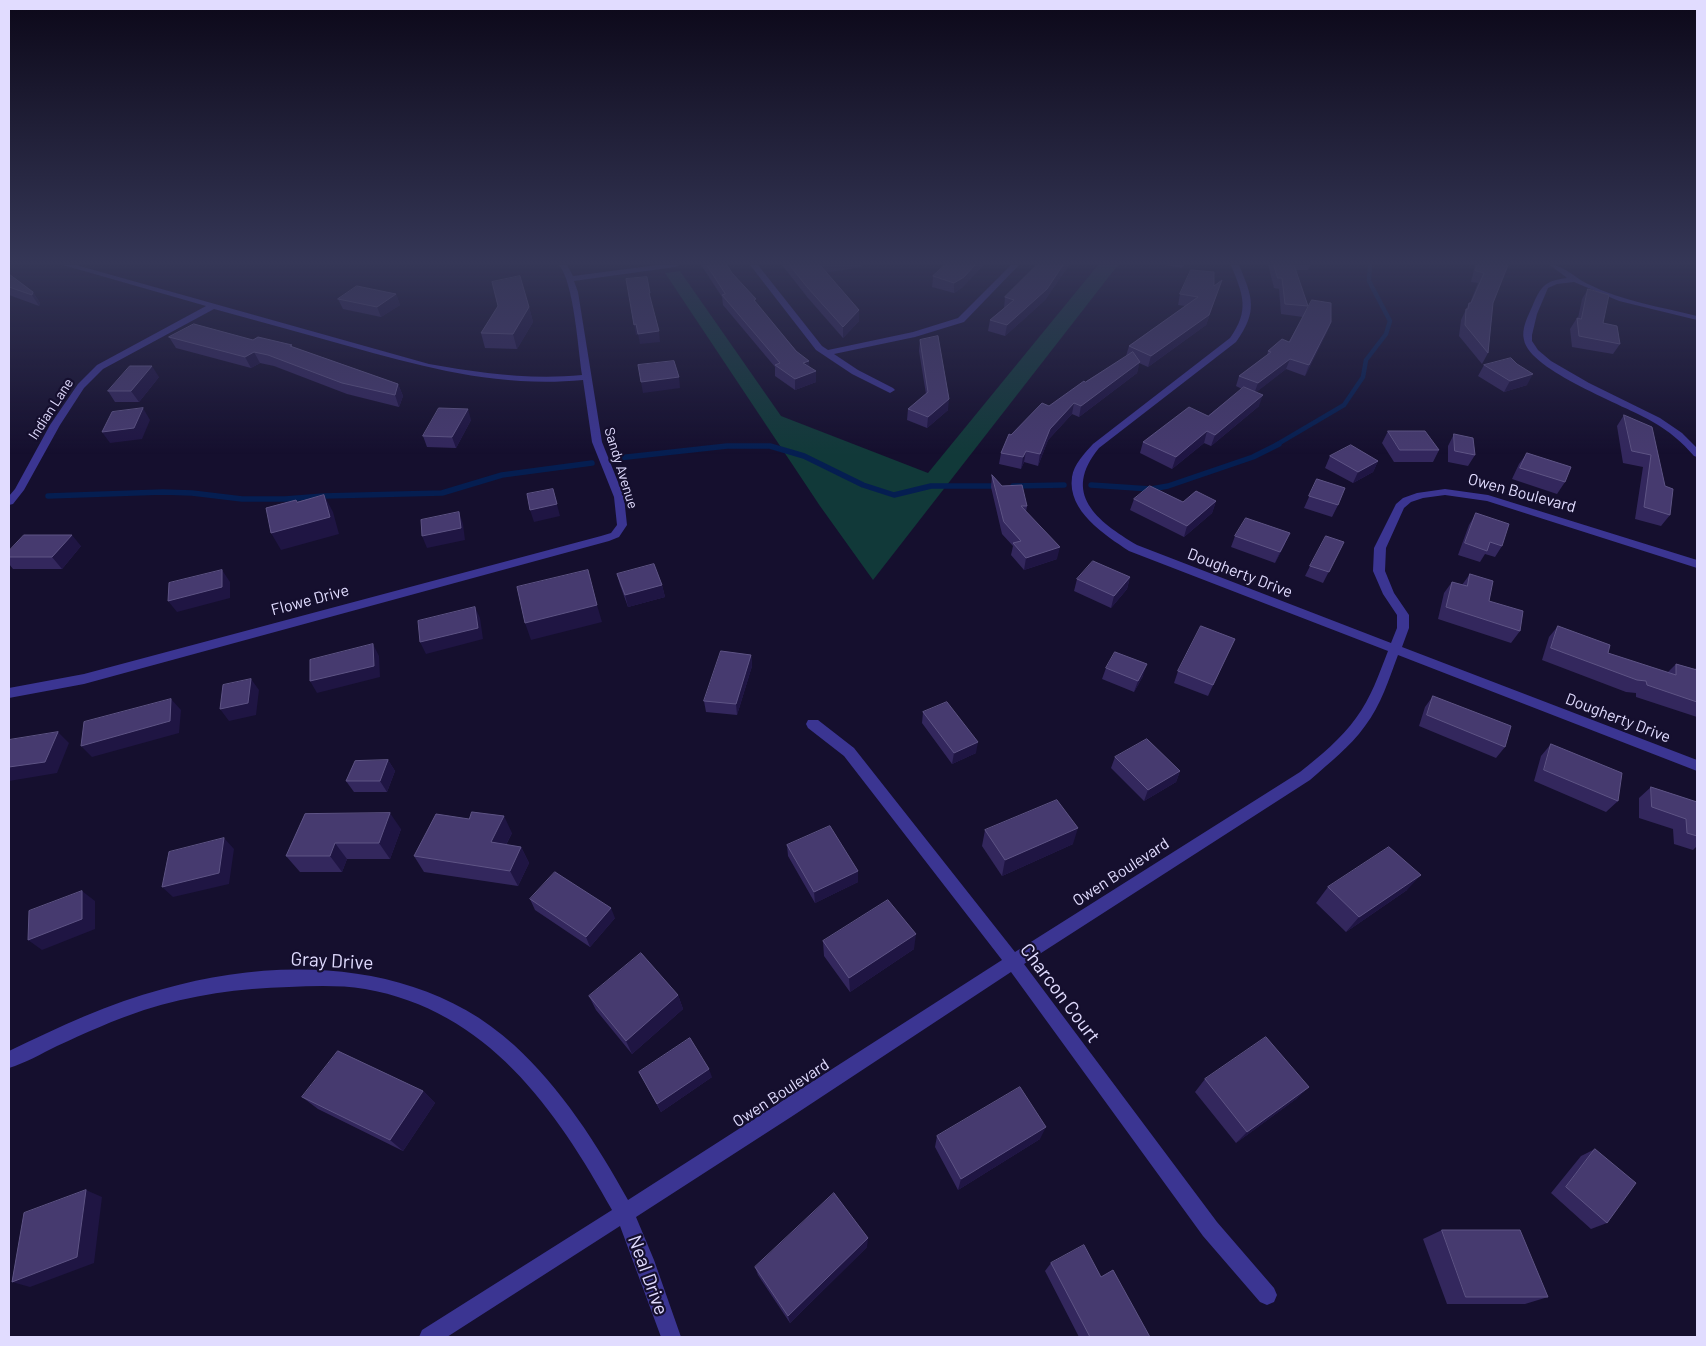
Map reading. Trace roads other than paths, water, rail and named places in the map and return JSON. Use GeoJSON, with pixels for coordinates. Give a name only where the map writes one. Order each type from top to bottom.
{"type":"FeatureCollection","features":[{"type":"Feature","properties":{"kind":"street","name":"Indian Lane"},"geometry":{"type":"LineString","coordinates":[[9,502],[19,490],[55,425],[81,386],[100,367],[172,328]]}},
{"type":"Feature","properties":{"kind":"street"},"geometry":{"type":"LineString","coordinates":[[294,328],[428,366],[463,372],[517,379],[551,380],[586,377]]}},
{"type":"Feature","properties":{"kind":"street","name":"Sandy Avenue"},"geometry":{"type":"LineString","coordinates":[[579,328],[597,442],[619,497],[623,519],[618,532]]}},
{"type":"Feature","properties":{"kind":"street"},"geometry":{"type":"LineString","coordinates":[[803,328],[819,348],[855,372],[890,390]]}},
{"type":"Feature","properties":{"kind":"street"},"geometry":{"type":"LineString","coordinates":[[826,353],[935,328]]}},
{"type":"Feature","properties":{"kind":"street","name":"Dougherty Drive"},"geometry":{"type":"LineString","coordinates":[[1243,328],[1233,340],[1085,457],[1080,465],[1077,477],[1081,498],[1089,514],[1099,525],[1114,538],[1133,548],[1697,766]]}},
{"type":"Feature","properties":{"kind":"street"},"geometry":{"type":"LineString","coordinates":[[1529,328],[1527,333],[1530,345],[1538,355],[1560,371],[1656,419],[1683,438],[1697,454]]}},
{"type":"Feature","properties":{"kind":"street","name":"Owen Boulevard"},"geometry":{"type":"LineString","coordinates":[[429,1337],[785,1112],[1013,962],[1305,776],[1336,750],[1361,722],[1378,692],[1403,628],[1403,616],[1382,579],[1378,555],[1400,506],[1407,500],[1421,495],[1445,492],[1488,498],[1697,564]]}},
{"type":"Feature","properties":{"kind":"street","name":"Flowe Drive"},"geometry":{"type":"LineString","coordinates":[[9,693],[84,679],[605,539],[618,532]]}},
{"type":"Feature","properties":{"kind":"street","name":"Charcon Court"},"geometry":{"type":"LineString","coordinates":[[813,724],[849,752],[1013,962],[1210,1230],[1267,1295]]}},
{"type":"Feature","properties":{"kind":"street","name":"Gray Drive"},"geometry":{"type":"LineString","coordinates":[[9,1060],[96,1020],[146,1001],[202,987],[260,980],[319,978],[375,983],[420,996],[442,1005],[482,1029],[519,1060],[539,1080],[576,1130],[624,1213]]}},
{"type":"Feature","properties":{"kind":"street","name":"Neal Drive"},"geometry":{"type":"LineString","coordinates":[[624,1213],[638,1245],[671,1337]]}},
{"type":"Feature","properties":{"kind":"waterway"},"geometry":{"type":"LineString","coordinates":[[1276,445],[1344,405],[1363,377],[1366,360],[1386,334],[1388,328]]}},
{"type":"Feature","properties":{"kind":"waterway"},"geometry":{"type":"LineString","coordinates":[[1091,485],[1151,489],[1168,486],[1253,457],[1279,444]]}},
{"type":"Feature","properties":{"kind":"waterway"},"geometry":{"type":"LineString","coordinates":[[618,458],[727,446],[770,446],[804,456],[863,485],[894,495],[931,486],[998,486]]}},
{"type":"Feature","properties":{"kind":"waterway"},"geometry":{"type":"LineString","coordinates":[[48,496],[163,492],[192,493],[242,499],[285,499],[324,496],[442,493],[502,475],[592,463]]}},
{"type":"Feature","properties":{"kind":"waterway"},"geometry":{"type":"LineString","coordinates":[[1013,486],[1064,485]]}}]}
